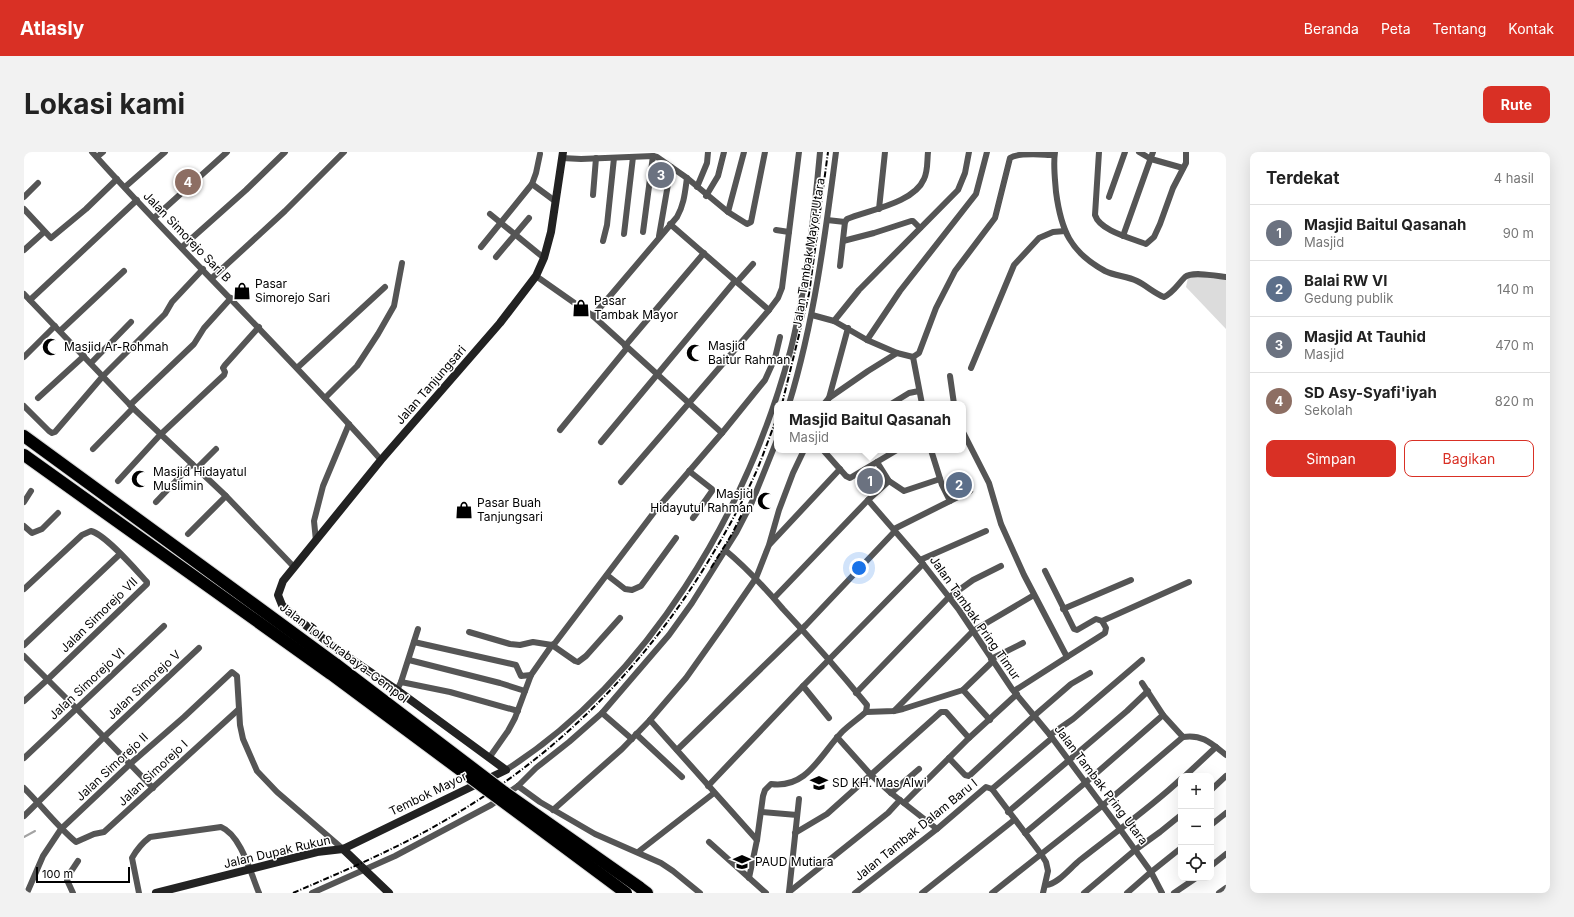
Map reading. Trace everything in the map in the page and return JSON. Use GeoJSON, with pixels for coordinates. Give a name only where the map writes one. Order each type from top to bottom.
{"type":"FeatureCollection","features":[{"type":"Feature","properties":{"kind":"highway","name":"Jalan Tol Surabaya–Gempol"},"geometry":{"type":"LineString","coordinates":[[24,436],[626,893]]}},
{"type":"Feature","properties":{"kind":"highway","name":"Jalan Tol Surabaya–Gempol"},"geometry":{"type":"LineString","coordinates":[[24,455],[334,670],[643,890]]}},
{"type":"Feature","properties":{"kind":"main road","name":"Jalan Tanjungsari"},"geometry":{"type":"LineString","coordinates":[[397,690],[338,650],[288,611],[282,605],[278,595],[283,581],[294,567],[381,460],[500,323],[536,276],[544,258],[551,232],[562,155]]}},
{"type":"Feature","properties":{"kind":"main road"},"geometry":{"type":"LineString","coordinates":[[397,690],[506,770]]}},
{"type":"Feature","properties":{"kind":"main road","name":"Tembok Mayor"},"geometry":{"type":"LineString","coordinates":[[343,849],[506,770]]}},
{"type":"Feature","properties":{"kind":"main road","name":"Jalan Dupak Rukun"},"geometry":{"type":"LineString","coordinates":[[156,893],[317,852],[343,849],[389,893]]}},
{"type":"Feature","properties":{"kind":"street","name":"Jalan Simorejo Sari B"},"geometry":{"type":"LineString","coordinates":[[92,152],[326,398],[381,460]]}},
{"type":"Feature","properties":{"kind":"street"},"geometry":{"type":"LineString","coordinates":[[97,157],[103,152]]}},
{"type":"Feature","properties":{"kind":"street"},"geometry":{"type":"LineString","coordinates":[[125,187],[165,152]]}},
{"type":"Feature","properties":{"kind":"street"},"geometry":{"type":"LineString","coordinates":[[154,218],[227,152]]}},
{"type":"Feature","properties":{"kind":"street"},"geometry":{"type":"LineString","coordinates":[[182,247],[246,190],[285,152]]}},
{"type":"Feature","properties":{"kind":"street"},"geometry":{"type":"LineString","coordinates":[[212,278],[285,211],[344,152]]}},
{"type":"Feature","properties":{"kind":"street"},"geometry":{"type":"LineString","coordinates":[[697,187],[707,163],[708,152]]}},
{"type":"Feature","properties":{"kind":"street"},"geometry":{"type":"LineString","coordinates":[[706,196],[718,176],[724,152]]}},
{"type":"Feature","properties":{"kind":"street"},"geometry":{"type":"LineString","coordinates":[[728,212],[744,152]]}},
{"type":"Feature","properties":{"kind":"street"},"geometry":{"type":"LineString","coordinates":[[562,155],[596,158],[653,156],[661,159],[687,178],[706,196],[746,224],[751,222],[765,152]]}},
{"type":"Feature","properties":{"kind":"street"},"geometry":{"type":"LineString","coordinates":[[621,482],[778,298],[782,288],[799,152]]}},
{"type":"Feature","properties":{"kind":"street"},"geometry":{"type":"LineString","coordinates":[[774,401],[790,353],[800,306],[810,245],[820,152]]}},
{"type":"Feature","properties":{"kind":"street","name":"Jalan Tambak Mayor Utara"},"geometry":{"type":"LineString","coordinates":[[790,401],[803,356],[812,315],[836,152]]}},
{"type":"Feature","properties":{"kind":"street"},"geometry":{"type":"LineString","coordinates":[[879,209],[885,152]]}},
{"type":"Feature","properties":{"kind":"street"},"geometry":{"type":"LineString","coordinates":[[840,266],[845,222],[847,219],[879,209],[911,194],[921,185],[925,178],[928,152]]}},
{"type":"Feature","properties":{"kind":"street"},"geometry":{"type":"LineString","coordinates":[[834,321],[859,290],[958,190],[965,173],[968,152]]}},
{"type":"Feature","properties":{"kind":"street"},"geometry":{"type":"LineString","coordinates":[[868,340],[900,290],[976,194],[987,152]]}},
{"type":"Feature","properties":{"kind":"street"},"geometry":{"type":"LineString","coordinates":[[1100,152],[1095,215],[1099,224],[1123,236],[1146,244],[1152,240],[1160,224],[1173,188],[1187,159],[1186,152]]}},
{"type":"Feature","properties":{"kind":"street"},"geometry":{"type":"LineString","coordinates":[[1109,197],[1125,152]]}},
{"type":"Feature","properties":{"kind":"street"},"geometry":{"type":"LineString","coordinates":[[1139,152],[1150,159],[1183,168]]}},
{"type":"Feature","properties":{"kind":"street"},"geometry":{"type":"LineString","coordinates":[[1123,236],[1153,152]]}},
{"type":"Feature","properties":{"kind":"street"},"geometry":{"type":"LineString","coordinates":[[481,247],[532,184],[540,154]]}},
{"type":"Feature","properties":{"kind":"street"},"geometry":{"type":"LineString","coordinates":[[812,315],[834,321],[868,340],[897,353],[913,357],[919,353],[936,308],[955,271],[995,218],[1010,158],[1012,156],[1022,155],[1055,154],[1055,182],[1058,212],[1065,230],[1078,252],[1095,265],[1107,272],[1137,281],[1164,297],[1188,275],[1193,274],[1226,277]]}},
{"type":"Feature","properties":{"kind":"street"},"geometry":{"type":"LineString","coordinates":[[643,232],[653,156]]}},
{"type":"Feature","properties":{"kind":"street"},"geometry":{"type":"LineString","coordinates":[[624,234],[633,157]]}},
{"type":"Feature","properties":{"kind":"street"},"geometry":{"type":"LineString","coordinates":[[593,195],[596,158]]}},
{"type":"Feature","properties":{"kind":"street"},"geometry":{"type":"LineString","coordinates":[[604,241],[610,203],[614,158]]}},
{"type":"Feature","properties":{"kind":"street"},"geometry":{"type":"LineString","coordinates":[[659,236],[671,167]]}},
{"type":"Feature","properties":{"kind":"street"},"geometry":{"type":"LineString","coordinates":[[593,316],[680,211],[687,178]]}},
{"type":"Feature","properties":{"kind":"street"},"geometry":{"type":"LineString","coordinates":[[24,209],[50,238],[86,209],[117,179]]}},
{"type":"Feature","properties":{"kind":"street"},"geometry":{"type":"LineString","coordinates":[[24,197],[38,183]]}},
{"type":"Feature","properties":{"kind":"street"},"geometry":{"type":"LineString","coordinates":[[532,184],[556,201]]}},
{"type":"Feature","properties":{"kind":"street"},"geometry":{"type":"LineString","coordinates":[[137,200],[26,298],[160,435],[226,496],[294,567]]}},
{"type":"Feature","properties":{"kind":"street"},"geometry":{"type":"LineString","coordinates":[[490,214],[502,222],[544,258]]}},
{"type":"Feature","properties":{"kind":"street"},"geometry":{"type":"LineString","coordinates":[[496,258],[529,218]]}},
{"type":"Feature","properties":{"kind":"street"},"geometry":{"type":"LineString","coordinates":[[827,220],[845,222]]}},
{"type":"Feature","properties":{"kind":"street"},"geometry":{"type":"LineString","coordinates":[[843,241],[911,221],[913,221],[920,228]]}},
{"type":"Feature","properties":{"kind":"street"},"geometry":{"type":"LineString","coordinates":[[670,224],[769,310]]}},
{"type":"Feature","properties":{"kind":"street"},"geometry":{"type":"LineString","coordinates":[[776,230],[789,232]]}},
{"type":"Feature","properties":{"kind":"street"},"geometry":{"type":"LineString","coordinates":[[971,368],[1014,265],[1039,238],[1053,232],[1065,230]]}},
{"type":"Feature","properties":{"kind":"street"},"geometry":{"type":"LineString","coordinates":[[24,250],[44,232]]}},
{"type":"Feature","properties":{"kind":"street"},"geometry":{"type":"LineString","coordinates":[[560,430],[704,253]]}},
{"type":"Feature","properties":{"kind":"street"},"geometry":{"type":"LineString","coordinates":[[326,398],[358,366],[394,306],[402,263]]}},
{"type":"Feature","properties":{"kind":"street"},"geometry":{"type":"LineString","coordinates":[[601,442],[736,281],[753,264]]}},
{"type":"Feature","properties":{"kind":"street"},"geometry":{"type":"LineString","coordinates":[[24,406],[54,433],[102,376],[166,314],[172,302],[203,269]]}},
{"type":"Feature","properties":{"kind":"street"},"geometry":{"type":"LineString","coordinates":[[24,357],[124,271]]}},
{"type":"Feature","properties":{"kind":"street"},"geometry":{"type":"LineString","coordinates":[[536,276],[593,316],[722,433]]}},
{"type":"Feature","properties":{"kind":"street"},"geometry":{"type":"LineString","coordinates":[[297,368],[385,287]]}},
{"type":"Feature","properties":{"kind":"street"},"geometry":{"type":"LineString","coordinates":[[93,449],[131,406],[194,344],[204,328],[231,298]]}},
{"type":"Feature","properties":{"kind":"street"},"geometry":{"type":"LineString","coordinates":[[91,363],[131,322]]}},
{"type":"Feature","properties":{"kind":"street"},"geometry":{"type":"LineString","coordinates":[[118,481],[160,435],[224,375],[225,372],[223,368],[225,365],[259,327]]}},
{"type":"Feature","properties":{"kind":"street"},"geometry":{"type":"LineString","coordinates":[[829,398],[848,328]]}},
{"type":"Feature","properties":{"kind":"street"},"geometry":{"type":"LineString","coordinates":[[489,758],[508,731],[518,711],[531,675],[552,645],[655,511],[722,433],[769,374],[780,337]]}},
{"type":"Feature","properties":{"kind":"street"},"geometry":{"type":"LineString","coordinates":[[826,401],[868,370],[897,353]]}},
{"type":"Feature","properties":{"kind":"street"},"geometry":{"type":"LineString","coordinates":[[38,398],[84,356]]}},
{"type":"Feature","properties":{"kind":"street"},"geometry":{"type":"LineString","coordinates":[[913,357],[921,401]]}},
{"type":"Feature","properties":{"kind":"street"},"geometry":{"type":"LineString","coordinates":[[950,376],[954,401]]}},
{"type":"Feature","properties":{"kind":"street"},"geometry":{"type":"LineString","coordinates":[[896,401],[909,393],[919,391]]}},
{"type":"Feature","properties":{"kind":"street"},"geometry":{"type":"LineString","coordinates":[[506,770],[557,733],[589,704],[624,666],[657,626],[683,590],[702,560],[733,505],[762,439],[774,402]]}},
{"type":"Feature","properties":{"kind":"street"},"geometry":{"type":"LineString","coordinates":[[316,541],[314,521],[323,486],[349,424]]}},
{"type":"Feature","properties":{"kind":"street"},"geometry":{"type":"LineString","coordinates":[[966,438],[989,483],[1005,532],[1034,595],[1067,657]]}},
{"type":"Feature","properties":{"kind":"street"},"geometry":{"type":"LineString","coordinates":[[312,893],[432,837],[491,805],[518,786],[536,768],[570,742],[602,713],[669,635],[692,603],[736,533],[752,502],[774,447]]}},
{"type":"Feature","properties":{"kind":"street"},"geometry":{"type":"LineString","coordinates":[[156,502],[216,449]]}},
{"type":"Feature","properties":{"kind":"street"},"geometry":{"type":"LineString","coordinates":[[553,810],[622,749],[650,720],[686,678],[756,578],[769,545],[779,510],[803,453]]}},
{"type":"Feature","properties":{"kind":"street"},"geometry":{"type":"LineString","coordinates":[[825,453],[846,476],[850,478],[892,453]]}},
{"type":"Feature","properties":{"kind":"street"},"geometry":{"type":"LineString","coordinates":[[932,453],[940,479],[950,501]]}},
{"type":"Feature","properties":{"kind":"street"},"geometry":{"type":"LineString","coordinates":[[877,462],[889,481],[904,491],[940,479]]}},
{"type":"Feature","properties":{"kind":"street"},"geometry":{"type":"LineString","coordinates":[[769,545],[840,469]]}},
{"type":"Feature","properties":{"kind":"street"},"geometry":{"type":"LineString","coordinates":[[689,471],[712,489],[693,518]]}},
{"type":"Feature","properties":{"kind":"street"},"geometry":{"type":"LineString","coordinates":[[774,598],[868,500],[889,481]]}},
{"type":"Feature","properties":{"kind":"street"},"geometry":{"type":"LineString","coordinates":[[24,502],[31,491]]}},
{"type":"Feature","properties":{"kind":"street"},"geometry":{"type":"LineString","coordinates":[[677,750],[802,629],[895,530],[970,491]]}},
{"type":"Feature","properties":{"kind":"street"},"geometry":{"type":"LineString","coordinates":[[188,534],[226,496]]}},
{"type":"Feature","properties":{"kind":"street","name":"Jalan Tambak Pring Timur"},"geometry":{"type":"LineString","coordinates":[[868,500],[922,562],[973,631],[1016,693]]}},
{"type":"Feature","properties":{"kind":"street"},"geometry":{"type":"LineString","coordinates":[[24,526],[32,533],[37,532],[47,525],[58,513]]}},
{"type":"Feature","properties":{"kind":"street","name":"Jalan Simorejo VII"},"geometry":{"type":"LineString","coordinates":[[24,589],[88,531],[94,532],[120,554],[147,582],[146,586],[47,680]]}},
{"type":"Feature","properties":{"kind":"street"},"geometry":{"type":"LineString","coordinates":[[708,786],[922,562],[986,531]]}},
{"type":"Feature","properties":{"kind":"street"},"geometry":{"type":"LineString","coordinates":[[607,575],[625,589],[636,589],[645,581],[676,538]]}},
{"type":"Feature","properties":{"kind":"street"},"geometry":{"type":"LineString","coordinates":[[725,550],[738,560],[756,578],[830,660],[867,706],[866,712]]}},
{"type":"Feature","properties":{"kind":"street"},"geometry":{"type":"LineString","coordinates":[[24,645],[120,554]]}},
{"type":"Feature","properties":{"kind":"street"},"geometry":{"type":"LineString","coordinates":[[856,692],[948,598],[973,580],[1001,566]]}},
{"type":"Feature","properties":{"kind":"street"},"geometry":{"type":"LineString","coordinates":[[789,892],[902,801],[990,720],[1016,693],[1067,657],[1105,633],[1106,628],[1102,621],[1096,619],[1076,630],[1063,609],[1045,571]]}},
{"type":"Feature","properties":{"kind":"street"},"geometry":{"type":"LineString","coordinates":[[1063,609],[1131,580]]}},
{"type":"Feature","properties":{"kind":"street"},"geometry":{"type":"LineString","coordinates":[[1102,621],[1189,582]]}},
{"type":"Feature","properties":{"kind":"street"},"geometry":{"type":"LineString","coordinates":[[894,711],[973,631],[1034,595]]}},
{"type":"Feature","properties":{"kind":"street"},"geometry":{"type":"LineString","coordinates":[[469,632],[510,644],[517,645],[533,642],[552,645],[578,662],[586,656],[620,618]]}},
{"type":"Feature","properties":{"kind":"street","name":"Jalan Simorejo VI"},"geometry":{"type":"LineString","coordinates":[[24,758],[164,626]]}},
{"type":"Feature","properties":{"kind":"street"},"geometry":{"type":"LineString","coordinates":[[397,690],[402,682],[418,629]]}},
{"type":"Feature","properties":{"kind":"street"},"geometry":{"type":"LineString","coordinates":[[414,642],[516,665],[521,676],[531,675]]}},
{"type":"Feature","properties":{"kind":"street"},"geometry":{"type":"LineString","coordinates":[[749,878],[757,840],[763,796],[770,784],[786,785],[798,780],[811,769],[845,729],[866,712],[894,711],[963,690],[992,660],[1023,643]]}},
{"type":"Feature","properties":{"kind":"street","name":"Jalan Simorejo V"},"geometry":{"type":"LineString","coordinates":[[24,816],[104,737],[199,648]]}},
{"type":"Feature","properties":{"kind":"street"},"geometry":{"type":"LineString","coordinates":[[24,656],[153,788]]}},
{"type":"Feature","properties":{"kind":"street"},"geometry":{"type":"LineString","coordinates":[[409,660],[500,683],[525,691]]}},
{"type":"Feature","properties":{"kind":"street","name":"Jalan Tambak Dalam Baru I"},"geometry":{"type":"LineString","coordinates":[[854,893],[937,829],[984,788],[986,787],[992,789],[1051,736],[1142,660]]}},
{"type":"Feature","properties":{"kind":"street","name":"Jalan Simorejo II"},"geometry":{"type":"LineString","coordinates":[[26,893],[43,856],[61,829],[130,764],[184,717],[232,672],[237,676],[239,710]]}},
{"type":"Feature","properties":{"kind":"street"},"geometry":{"type":"LineString","coordinates":[[949,758],[965,775],[969,776],[1071,684],[1090,673]]}},
{"type":"Feature","properties":{"kind":"street"},"geometry":{"type":"LineString","coordinates":[[24,700],[47,680]]}},
{"type":"Feature","properties":{"kind":"street"},"geometry":{"type":"LineString","coordinates":[[402,682],[450,692],[518,711]]}},
{"type":"Feature","properties":{"kind":"street"},"geometry":{"type":"LineString","coordinates":[[1142,682],[1163,714],[1183,737]]}},
{"type":"Feature","properties":{"kind":"street"},"geometry":{"type":"LineString","coordinates":[[803,686],[829,718]]}},
{"type":"Feature","properties":{"kind":"street"},"geometry":{"type":"LineString","coordinates":[[963,690],[990,720]]}},
{"type":"Feature","properties":{"kind":"street"},"geometry":{"type":"LineString","coordinates":[[1008,812],[1127,711],[1148,691]]}},
{"type":"Feature","properties":{"kind":"street","name":"Jalan Tambak Pring Utara"},"geometry":{"type":"LineString","coordinates":[[1016,693],[1051,736],[1085,784],[1120,829],[1150,872],[1162,893]]}},
{"type":"Feature","properties":{"kind":"street"},"geometry":{"type":"LineString","coordinates":[[239,710],[243,739],[257,771],[277,792],[343,849]]}},
{"type":"Feature","properties":{"kind":"street","name":"Jalan Simorejo I"},"geometry":{"type":"LineString","coordinates":[[61,829],[76,842],[94,834],[104,832],[239,710]]}},
{"type":"Feature","properties":{"kind":"street"},"geometry":{"type":"LineString","coordinates":[[796,833],[827,814],[943,711],[946,712],[969,738]]}},
{"type":"Feature","properties":{"kind":"street"},"geometry":{"type":"LineString","coordinates":[[602,713],[634,736],[682,777]]}},
{"type":"Feature","properties":{"kind":"street"},"geometry":{"type":"LineString","coordinates":[[1025,833],[1085,784],[1163,714]]}},
{"type":"Feature","properties":{"kind":"street"},"geometry":{"type":"LineString","coordinates":[[650,720],[757,840]]}},
{"type":"Feature","properties":{"kind":"street"},"geometry":{"type":"LineString","coordinates":[[992,893],[1102,806],[1183,737],[1192,735],[1203,738],[1226,755]]}},
{"type":"Feature","properties":{"kind":"street"},"geometry":{"type":"LineString","coordinates":[[838,737],[871,775],[891,794],[937,829]]}},
{"type":"Feature","properties":{"kind":"street"},"geometry":{"type":"LineString","coordinates":[[1188,773],[1216,747]]}},
{"type":"Feature","properties":{"kind":"street"},"geometry":{"type":"LineString","coordinates":[[891,794],[919,769]]}},
{"type":"Feature","properties":{"kind":"street"},"geometry":{"type":"LineString","coordinates":[[1214,787],[1226,776]]}},
{"type":"Feature","properties":{"kind":"street"},"geometry":{"type":"LineString","coordinates":[[1046,885],[1053,883],[1166,794],[1178,782]]}},
{"type":"Feature","properties":{"kind":"street"},"geometry":{"type":"LineString","coordinates":[[518,786],[553,810],[595,834],[661,862],[700,893]]}},
{"type":"Feature","properties":{"kind":"street"},"geometry":{"type":"LineString","coordinates":[[24,788],[61,829]]}},
{"type":"Feature","properties":{"kind":"street"},"geometry":{"type":"LineString","coordinates":[[992,789],[1041,854],[1048,871],[1043,893]]}},
{"type":"Feature","properties":{"kind":"street"},"geometry":{"type":"LineString","coordinates":[[638,852],[714,793]]}},
{"type":"Feature","properties":{"kind":"street"},"geometry":{"type":"LineString","coordinates":[[789,892],[799,800]]}},
{"type":"Feature","properties":{"kind":"street"},"geometry":{"type":"LineString","coordinates":[[761,812],[797,815]]}},
{"type":"Feature","properties":{"kind":"street"},"geometry":{"type":"LineString","coordinates":[[1214,823],[1226,813]]}},
{"type":"Feature","properties":{"kind":"street"},"geometry":{"type":"LineString","coordinates":[[1084,893],[1135,850],[1178,817]]}},
{"type":"Feature","properties":{"kind":"street"},"geometry":{"type":"LineString","coordinates":[[922,893],[1014,820]]}},
{"type":"Feature","properties":{"kind":"street"},"geometry":{"type":"LineString","coordinates":[[139,893],[132,858],[140,846],[150,836],[221,827],[230,832],[236,838],[259,893]]}},
{"type":"Feature","properties":{"kind":"street"},"geometry":{"type":"LineString","coordinates":[[709,842],[749,878],[762,892]]}},
{"type":"Feature","properties":{"kind":"street"},"geometry":{"type":"LineString","coordinates":[[1127,893],[1150,872],[1178,850]]}},
{"type":"Feature","properties":{"kind":"street"},"geometry":{"type":"LineString","coordinates":[[1214,864],[1226,854]]}},
{"type":"Feature","properties":{"kind":"street"},"geometry":{"type":"LineString","coordinates":[[73,893],[68,883],[68,876],[78,861]]}},
{"type":"Feature","properties":{"kind":"street"},"geometry":{"type":"LineString","coordinates":[[1174,893],[1192,881]]}},
{"type":"Feature","properties":{"kind":"street"},"geometry":{"type":"LineString","coordinates":[[1219,893],[1226,888]]}},
{"type":"Feature","properties":{"kind":"shaded area"},"geometry":{"type":"Polygon","coordinates":[[[1189,273],[1226,276],[1226,329],[1186,287],[1189,273]]]}},
{"type":"Feature","properties":{"kind":"waterway"},"geometry":{"type":"LineString","coordinates":[[24,837],[35,831]]}},
{"type":"Feature","properties":{"kind":"railway"},"geometry":{"type":"LineString","coordinates":[[783,401],[809,294],[828,152]]}},
{"type":"Feature","properties":{"kind":"railway"},"geometry":{"type":"LineString","coordinates":[[293,893],[401,844],[464,809],[502,784],[538,757],[572,728],[604,697],[634,664],[662,629],[688,593],[712,555],[752,481],[774,426]]}},
{"type":"Feature","properties":{"kind":"railway"},"geometry":{"type":"LineString","coordinates":[[711,568],[732,534],[743,512]]}},
{"type":"Feature","properties":{"kind":"place","name":"Masjid At Tauhid"},"geometry":{"type":"Point","coordinates":[661,175]}},
{"type":"Feature","properties":{"kind":"place","name":"SD Asy-Syafi'iyah"},"geometry":{"type":"Point","coordinates":[188,182]}},
{"type":"Feature","properties":{"kind":"place","name":"Pasar Simorejo Sari"},"geometry":{"type":"Point","coordinates":[242,291]}},
{"type":"Feature","properties":{"kind":"place","name":"Pasar Tambak Mayor"},"geometry":{"type":"Point","coordinates":[581,308]}},
{"type":"Feature","properties":{"kind":"place","name":"Masjid Ar-Rohmah"},"geometry":{"type":"Point","coordinates":[51,347]}},
{"type":"Feature","properties":{"kind":"place","name":"Masjid Baitur Rahman"},"geometry":{"type":"Point","coordinates":[695,353]}},
{"type":"Feature","properties":{"kind":"place","name":"Masjid Hidayatul Muslimin"},"geometry":{"type":"Point","coordinates":[140,479]}},
{"type":"Feature","properties":{"kind":"place","name":"Masjid Baitul Qasanah"},"geometry":{"type":"Point","coordinates":[870,481]}},
{"type":"Feature","properties":{"kind":"place","name":"Balai RW VI"},"geometry":{"type":"Point","coordinates":[959,485]}},
{"type":"Feature","properties":{"kind":"place","name":"Masjid Hidayutul Rahman"},"geometry":{"type":"Point","coordinates":[766,501]}},
{"type":"Feature","properties":{"kind":"place","name":"Pasar Buah Tanjungsari"},"geometry":{"type":"Point","coordinates":[464,510]}},
{"type":"Feature","properties":{"kind":"place","name":"SD KH. Mas Alwi"},"geometry":{"type":"Point","coordinates":[819,783]}},
{"type":"Feature","properties":{"kind":"place","name":"PAUD Mutiara"},"geometry":{"type":"Point","coordinates":[742,862]}}]}
